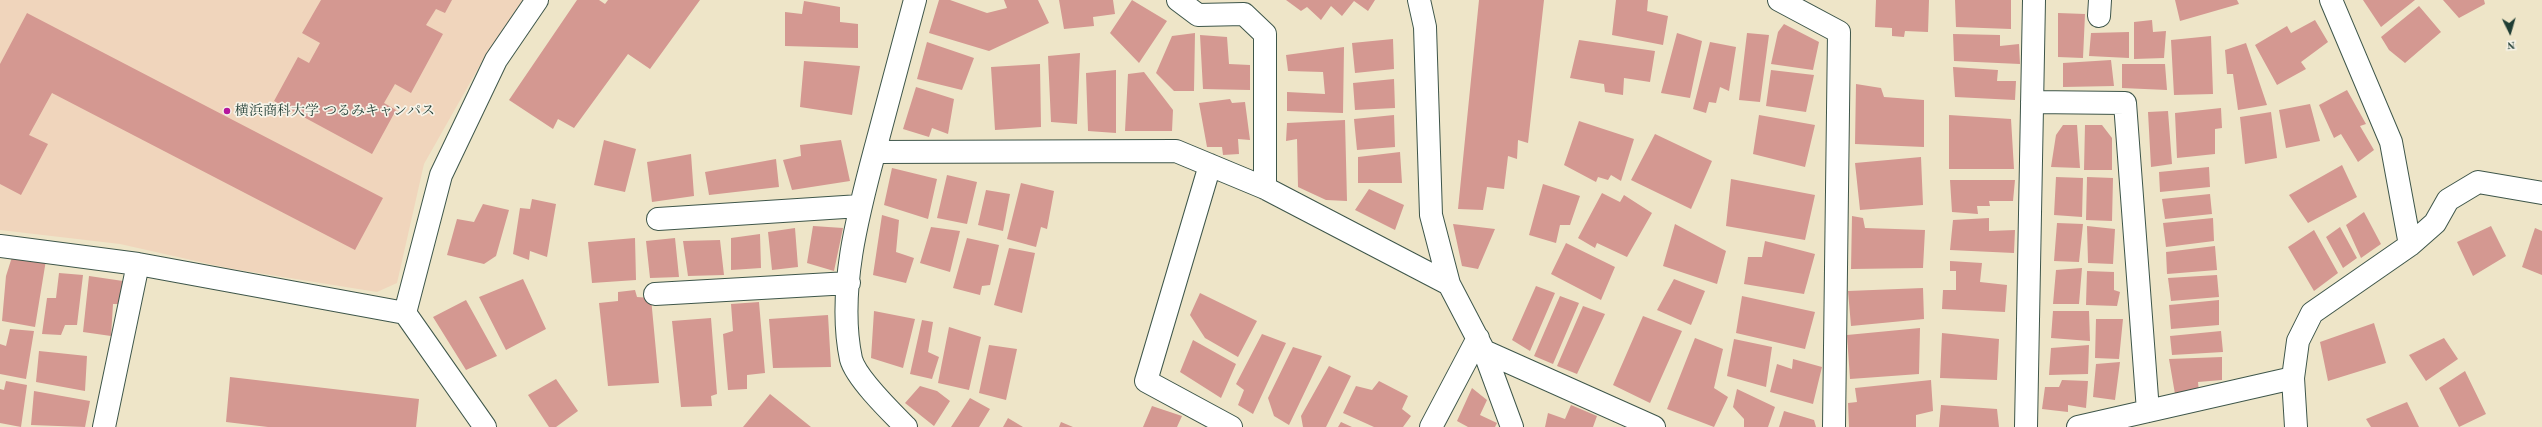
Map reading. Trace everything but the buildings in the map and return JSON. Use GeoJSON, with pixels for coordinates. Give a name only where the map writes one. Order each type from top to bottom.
{"type":"FeatureCollection","features":[{"type":"Feature","properties":{"kind":"street"},"geometry":{"type":"LineString","coordinates":[[405,313],[441,175],[496,60],[537,0]]}},
{"type":"Feature","properties":{"kind":"street"},"geometry":{"type":"LineString","coordinates":[[906,427],[869,387],[852,360],[848,323],[849,283],[860,206],[915,0]]}},
{"type":"Feature","properties":{"kind":"street"},"geometry":{"type":"LineString","coordinates":[[1178,0],[1198,15],[1244,14],[1265,34],[1265,188]]}},
{"type":"Feature","properties":{"kind":"street"},"geometry":{"type":"LineString","coordinates":[[1419,0],[1425,27],[1431,215],[1449,284],[1481,345],[1512,427]]}},
{"type":"Feature","properties":{"kind":"street"},"geometry":{"type":"LineString","coordinates":[[1779,0],[1839,32],[1834,427]]}},
{"type":"Feature","properties":{"kind":"street"},"geometry":{"type":"LineString","coordinates":[[2026,427],[2034,0]]}},
{"type":"Feature","properties":{"kind":"street"},"geometry":{"type":"LineString","coordinates":[[2332,0],[2391,142],[2410,245]]}},
{"type":"Feature","properties":{"kind":"street"},"geometry":{"type":"LineString","coordinates":[[2032,102],[2125,103],[2148,411]]}},
{"type":"Feature","properties":{"kind":"street"},"geometry":{"type":"LineString","coordinates":[[875,152],[1176,151],[1265,188],[1449,284]]}},
{"type":"Feature","properties":{"kind":"street"},"geometry":{"type":"LineString","coordinates":[[1210,165],[1146,381],[1231,427]]}},
{"type":"Feature","properties":{"kind":"street"},"geometry":{"type":"LineString","coordinates":[[2296,427],[2293,378],[2298,341],[2312,313],[2410,245],[2435,223],[2448,200],[2478,182],[2542,192]]}},
{"type":"Feature","properties":{"kind":"street"},"geometry":{"type":"LineString","coordinates":[[658,219],[860,206]]}},
{"type":"Feature","properties":{"kind":"street"},"geometry":{"type":"LineString","coordinates":[[0,246],[138,264],[405,313],[485,427]]}},
{"type":"Feature","properties":{"kind":"street"},"geometry":{"type":"LineString","coordinates":[[104,427],[138,264]]}},
{"type":"Feature","properties":{"kind":"street"},"geometry":{"type":"LineString","coordinates":[[655,294],[849,283]]}},
{"type":"Feature","properties":{"kind":"street"},"geometry":{"type":"LineString","coordinates":[[1431,427],[1481,345]]}},
{"type":"Feature","properties":{"kind":"street"},"geometry":{"type":"LineString","coordinates":[[1481,345],[1654,427]]}},
{"type":"Feature","properties":{"kind":"street"},"geometry":{"type":"LineString","coordinates":[[2078,427],[2293,378]]}},
{"type":"Feature","properties":{"kind":"shaded area","name":"横浜商科大学 つるみキャンパス"},"geometry":{"type":"Polygon","coordinates":[[[0,0],[523,0],[484,58],[424,164],[397,283],[377,292],[227,268],[120,244],[0,230],[0,0]]]}},
{"type":"Feature","properties":{"kind":"place","name":"横浜商科大学 つるみキャンパス"},"geometry":{"type":"Point","coordinates":[227,111]}}]}
